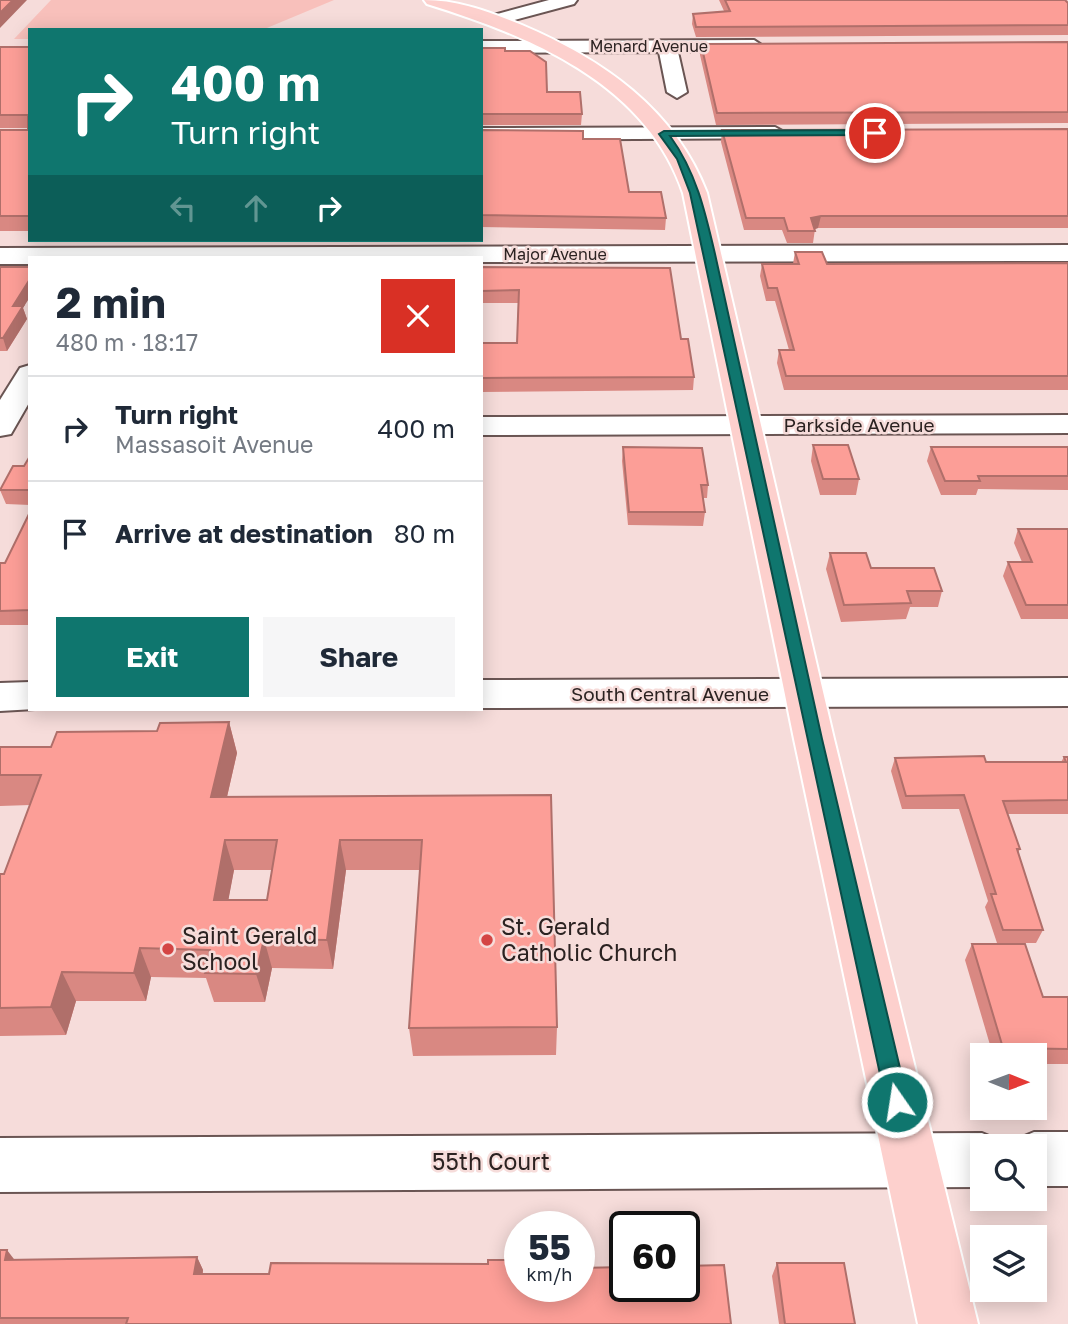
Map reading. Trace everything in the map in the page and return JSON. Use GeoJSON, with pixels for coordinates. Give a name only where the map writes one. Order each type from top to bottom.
{"type":"FeatureCollection","features":[{"type":"Feature","properties":{"kind":"main road"},"geometry":{"type":"LineString","coordinates":[[433,0],[496,20],[552,46],[615,86],[664,134],[682,159],[691,182],[710,254],[804,693],[948,1324]]}},
{"type":"Feature","properties":{"kind":"street"},"geometry":{"type":"LineString","coordinates":[[496,20],[568,0]]}},
{"type":"Feature","properties":{"kind":"street"},"geometry":{"type":"LineString","coordinates":[[667,46],[677,92]]}},
{"type":"Feature","properties":{"kind":"street","name":"Menard Avenue"},"geometry":{"type":"LineString","coordinates":[[483,47],[777,46]]}},
{"type":"Feature","properties":{"kind":"street"},"geometry":{"type":"LineString","coordinates":[[483,134],[793,133]]}},
{"type":"Feature","properties":{"kind":"street","name":"Major Avenue"},"geometry":{"type":"LineString","coordinates":[[0,256],[99,251],[1068,253]]}},
{"type":"Feature","properties":{"kind":"street"},"geometry":{"type":"LineString","coordinates":[[28,378],[0,427],[28,427]]}},
{"type":"Feature","properties":{"kind":"street","name":"Parkside Avenue"},"geometry":{"type":"LineString","coordinates":[[483,426],[1068,424]]}},
{"type":"Feature","properties":{"kind":"street","name":"South Central Avenue"},"geometry":{"type":"LineString","coordinates":[[483,694],[1068,692]]}},
{"type":"Feature","properties":{"kind":"street"},"geometry":{"type":"LineString","coordinates":[[0,696],[28,696]]}},
{"type":"Feature","properties":{"kind":"street"},"geometry":{"type":"LineString","coordinates":[[1047,1159],[1068,1159]]}},
{"type":"Feature","properties":{"kind":"street","name":"55th Court"},"geometry":{"type":"LineString","coordinates":[[0,1165],[970,1160]]}},
{"type":"Feature","properties":{"kind":"shaded area"},"geometry":{"type":"Polygon","coordinates":[[[51,0],[334,0],[267,28],[28,28],[28,39],[14,39],[51,0]]]}},
{"type":"Feature","properties":{"kind":"building"},"geometry":{"type":"Polygon","coordinates":[[[0,0],[13,0],[0,13],[0,0]]]}},
{"type":"Feature","properties":{"kind":"building"},"geometry":{"type":"Polygon","coordinates":[[[725,0],[1065,0],[1068,3],[1068,25],[696,27],[693,14],[730,11],[725,0]]]}},
{"type":"Feature","properties":{"kind":"building"},"geometry":{"type":"Polygon","coordinates":[[[1068,42],[1068,112],[717,113],[701,44],[1068,42]]]}},
{"type":"Feature","properties":{"kind":"building"},"geometry":{"type":"Polygon","coordinates":[[[0,47],[28,47],[28,115],[0,115],[0,47]]]}},
{"type":"Feature","properties":{"kind":"building"},"geometry":{"type":"Polygon","coordinates":[[[483,48],[530,51],[546,62],[547,92],[580,92],[582,114],[483,114],[483,48]]]}},
{"type":"Feature","properties":{"kind":"building"},"geometry":{"type":"Polygon","coordinates":[[[1068,129],[1068,216],[821,216],[811,218],[815,231],[788,231],[784,218],[746,218],[722,130],[1068,129]]]}},
{"type":"Feature","properties":{"kind":"building"},"geometry":{"type":"Polygon","coordinates":[[[0,130],[28,130],[28,216],[0,216],[0,130]]]}},
{"type":"Feature","properties":{"kind":"building"},"geometry":{"type":"Polygon","coordinates":[[[483,130],[583,131],[583,139],[620,139],[629,192],[661,192],[666,218],[483,215],[483,130]]]}},
{"type":"Feature","properties":{"kind":"building"},"geometry":{"type":"Polygon","coordinates":[[[795,252],[822,252],[827,264],[1068,263],[1068,376],[786,376],[779,350],[794,350],[777,288],[768,288],[762,264],[799,264],[795,252]]]}},
{"type":"Feature","properties":{"kind":"building"},"geometry":{"type":"Polygon","coordinates":[[[0,267],[28,267],[28,282],[13,306],[23,306],[3,338],[0,338],[0,267]]]}},
{"type":"Feature","properties":{"kind":"building"},"geometry":{"type":"Polygon","coordinates":[[[483,267],[670,268],[681,339],[688,339],[694,377],[483,378],[483,343],[517,343],[519,290],[483,291],[483,267]]]}},
{"type":"Feature","properties":{"kind":"building"},"geometry":{"type":"Polygon","coordinates":[[[813,445],[848,445],[859,479],[823,479],[813,445]]]}},
{"type":"Feature","properties":{"kind":"building"},"geometry":{"type":"Polygon","coordinates":[[[623,447],[702,448],[708,485],[701,485],[705,512],[629,512],[623,447]]]}},
{"type":"Feature","properties":{"kind":"building"},"geometry":{"type":"Polygon","coordinates":[[[931,447],[1068,447],[1068,476],[978,476],[980,481],[945,481],[931,447]]]}},
{"type":"Feature","properties":{"kind":"building"},"geometry":{"type":"Polygon","coordinates":[[[28,459],[28,490],[0,490],[13,466],[24,466],[28,459]]]}},
{"type":"Feature","properties":{"kind":"building"},"geometry":{"type":"Polygon","coordinates":[[[28,516],[28,610],[0,611],[0,563],[5,563],[28,516]]]}},
{"type":"Feature","properties":{"kind":"building"},"geometry":{"type":"Polygon","coordinates":[[[1018,529],[1068,529],[1068,605],[1026,605],[1008,562],[1032,562],[1018,529]]]}},
{"type":"Feature","properties":{"kind":"building"},"geometry":{"type":"Polygon","coordinates":[[[830,553],[866,553],[871,568],[934,568],[942,591],[907,591],[911,603],[844,605],[830,553]]]}},
{"type":"Feature","properties":{"kind":"building"},"geometry":{"type":"Polygon","coordinates":[[[229,722],[211,797],[551,795],[557,1027],[409,1028],[422,840],[340,840],[327,940],[264,939],[256,974],[205,973],[210,950],[140,948],[134,973],[62,972],[51,1007],[0,1008],[0,874],[4,874],[41,775],[0,775],[0,747],[51,747],[57,732],[157,731],[160,723],[229,722]],[[225,840],[214,900],[267,900],[277,840],[225,840]]]}},
{"type":"Feature","properties":{"kind":"building"},"geometry":{"type":"Polygon","coordinates":[[[984,756],[986,762],[1066,762],[1064,757],[1068,757],[1068,800],[1003,801],[1043,930],[1003,930],[991,894],[996,894],[964,795],[906,796],[895,758],[984,756]]]}},
{"type":"Feature","properties":{"kind":"building"},"geometry":{"type":"Polygon","coordinates":[[[972,944],[1025,944],[1043,997],[1068,997],[1068,1049],[1047,1049],[1047,1043],[1002,1043],[972,944]]]}},
{"type":"Feature","properties":{"kind":"building"},"geometry":{"type":"Polygon","coordinates":[[[0,1250],[7,1250],[5,1260],[197,1257],[194,1274],[269,1274],[271,1263],[488,1264],[488,1260],[504,1260],[504,1302],[595,1302],[595,1268],[609,1267],[609,1302],[700,1302],[700,1266],[724,1265],[731,1324],[126,1324],[128,1318],[0,1318],[0,1250]]]}},
{"type":"Feature","properties":{"kind":"building"},"geometry":{"type":"Polygon","coordinates":[[[777,1263],[844,1263],[855,1324],[785,1324],[777,1263]]]}},
{"type":"Feature","properties":{"kind":"place","name":"St. Gerald Catholic Church"},"geometry":{"type":"Point","coordinates":[487,940]}},
{"type":"Feature","properties":{"kind":"place","name":"Saint Gerald School"},"geometry":{"type":"Point","coordinates":[168,949]}},
{"type":"Feature","properties":{"kind":"route"},"geometry":{"type":"LineString","coordinates":[[875,133],[664,134],[682,159],[695,193],[710,254],[814,739],[897,1102]]}}]}
